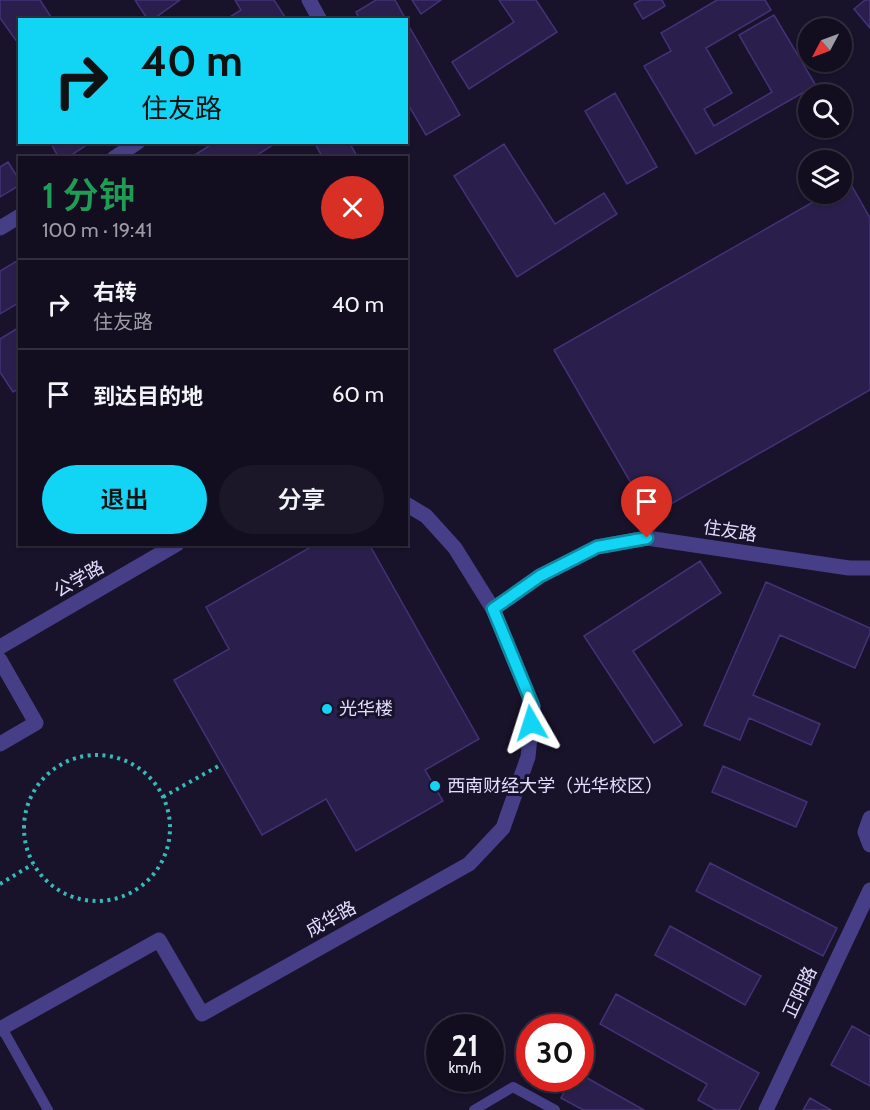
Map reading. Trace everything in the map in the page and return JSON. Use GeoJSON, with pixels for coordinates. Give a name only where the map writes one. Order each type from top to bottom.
{"type":"FeatureCollection","features":[{"type":"Feature","properties":{"kind":"street"},"geometry":{"type":"LineString","coordinates":[[314,2],[319,18]]}},
{"type":"Feature","properties":{"kind":"street"},"geometry":{"type":"LineString","coordinates":[[117,156],[135,144]]}},
{"type":"Feature","properties":{"kind":"street"},"geometry":{"type":"LineString","coordinates":[[0,228],[18,217]]}},
{"type":"Feature","properties":{"kind":"street"},"geometry":{"type":"LineString","coordinates":[[408,505],[426,516],[455,548],[493,609]]}},
{"type":"Feature","properties":{"kind":"street","name":"住友路"},"geometry":{"type":"LineString","coordinates":[[493,609],[540,576],[597,547],[647,538],[849,568],[870,568]]}},
{"type":"Feature","properties":{"kind":"street","name":"公学路"},"geometry":{"type":"LineString","coordinates":[[0,647],[174,546]]}},
{"type":"Feature","properties":{"kind":"street","name":"成华路"},"geometry":{"type":"LineString","coordinates":[[1,1029],[159,940],[202,1014],[469,864],[503,828],[528,757],[533,706],[493,609]]}},
{"type":"Feature","properties":{"kind":"street"},"geometry":{"type":"LineString","coordinates":[[0,660],[36,723],[0,744]]}},
{"type":"Feature","properties":{"kind":"street"},"geometry":{"type":"LineString","coordinates":[[870,818],[865,832],[870,845]]}},
{"type":"Feature","properties":{"kind":"street","name":"正阳路"},"geometry":{"type":"LineString","coordinates":[[766,1110],[870,890]]}},
{"type":"Feature","properties":{"kind":"lane"},"geometry":{"type":"LineString","coordinates":[[1,1029],[48,1110]]}},
{"type":"Feature","properties":{"kind":"lane"},"geometry":{"type":"LineString","coordinates":[[474,1110],[513,1087],[555,1110]]}},
{"type":"Feature","properties":{"kind":"path"},"geometry":{"type":"LineString","coordinates":[[86,756],[109,756],[131,764],[150,778],[163,797],[170,821],[168,846],[158,869],[141,887],[119,898],[94,902],[70,896],[49,883],[33,864],[25,842],[25,818],[31,796],[45,777],[64,763],[86,756]]}},
{"type":"Feature","properties":{"kind":"path"},"geometry":{"type":"LineString","coordinates":[[163,797],[222,764]]}},
{"type":"Feature","properties":{"kind":"path"},"geometry":{"type":"LineString","coordinates":[[0,884],[33,864]]}},
{"type":"Feature","properties":{"kind":"building"},"geometry":{"type":"Polygon","coordinates":[[[0,0],[40,0],[52,18],[18,18],[18,43],[0,18],[0,0]]]}},
{"type":"Feature","properties":{"kind":"building"},"geometry":{"type":"Polygon","coordinates":[[[135,0],[180,0],[155,18],[147,18],[135,0]]]}},
{"type":"Feature","properties":{"kind":"building"},"geometry":{"type":"Polygon","coordinates":[[[235,0],[274,0],[286,18],[228,18],[241,10],[235,0]]]}},
{"type":"Feature","properties":{"kind":"building"},"geometry":{"type":"Polygon","coordinates":[[[376,0],[395,0],[405,18],[359,18],[356,12],[376,0]]]}},
{"type":"Feature","properties":{"kind":"building"},"geometry":{"type":"Polygon","coordinates":[[[412,0],[441,0],[421,14],[412,0]]]}},
{"type":"Feature","properties":{"kind":"building"},"geometry":{"type":"Polygon","coordinates":[[[499,0],[536,0],[557,32],[469,89],[452,62],[514,22],[499,0]]]}},
{"type":"Feature","properties":{"kind":"building"},"geometry":{"type":"Polygon","coordinates":[[[641,0],[662,0],[665,6],[643,19],[634,4],[641,0]]]}},
{"type":"Feature","properties":{"kind":"building"},"geometry":{"type":"Polygon","coordinates":[[[717,0],[765,0],[771,10],[706,48],[732,93],[704,109],[714,126],[772,92],[739,35],[774,15],[798,55],[798,72],[808,72],[815,84],[798,84],[798,95],[696,154],[644,66],[671,51],[661,33],[717,0]]]}},
{"type":"Feature","properties":{"kind":"building"},"geometry":{"type":"Polygon","coordinates":[[[865,0],[870,0],[870,28],[854,9],[865,0]]]}},
{"type":"Feature","properties":{"kind":"building"},"geometry":{"type":"Polygon","coordinates":[[[408,24],[460,115],[426,135],[408,104],[408,24]]]}},
{"type":"Feature","properties":{"kind":"building"},"geometry":{"type":"Polygon","coordinates":[[[615,93],[657,167],[627,184],[585,111],[615,93]]]}},
{"type":"Feature","properties":{"kind":"building"},"geometry":{"type":"Polygon","coordinates":[[[51,144],[88,144],[70,156],[58,156],[51,144]]]}},
{"type":"Feature","properties":{"kind":"building"},"geometry":{"type":"Polygon","coordinates":[[[212,144],[274,144],[256,156],[193,156],[212,144]]]}},
{"type":"Feature","properties":{"kind":"building"},"geometry":{"type":"Polygon","coordinates":[[[315,144],[350,144],[357,156],[322,156],[315,144]]]}},
{"type":"Feature","properties":{"kind":"building"},"geometry":{"type":"Polygon","coordinates":[[[504,144],[555,224],[604,193],[617,214],[517,277],[454,176],[504,144]]]}},
{"type":"Feature","properties":{"kind":"building"},"geometry":{"type":"Polygon","coordinates":[[[8,162],[18,178],[18,186],[0,197],[0,167],[8,162]]]}},
{"type":"Feature","properties":{"kind":"building"},"geometry":{"type":"Polygon","coordinates":[[[852,186],[870,218],[870,390],[650,516],[554,350],[810,204],[852,204],[852,186]]]}},
{"type":"Feature","properties":{"kind":"building"},"geometry":{"type":"Polygon","coordinates":[[[18,260],[18,303],[0,314],[0,271],[18,260]]]}},
{"type":"Feature","properties":{"kind":"building"},"geometry":{"type":"Polygon","coordinates":[[[18,328],[18,389],[13,392],[0,372],[0,339],[18,328]]]}},
{"type":"Feature","properties":{"kind":"building","name":"光华楼"},"geometry":{"type":"Polygon","coordinates":[[[313,546],[370,546],[479,739],[425,770],[443,801],[356,851],[326,799],[262,835],[174,680],[229,649],[206,607],[313,546]]]}},
{"type":"Feature","properties":{"kind":"building"},"geometry":{"type":"Polygon","coordinates":[[[700,561],[721,593],[633,651],[682,725],[654,743],[584,636],[700,561]]]}},
{"type":"Feature","properties":{"kind":"building"},"geometry":{"type":"Polygon","coordinates":[[[766,582],[870,628],[855,668],[780,635],[753,695],[820,724],[811,745],[749,718],[740,740],[704,725],[766,582]]]}},
{"type":"Feature","properties":{"kind":"building"},"geometry":{"type":"Polygon","coordinates":[[[723,766],[807,802],[796,827],[712,792],[723,766]]]}},
{"type":"Feature","properties":{"kind":"building"},"geometry":{"type":"Polygon","coordinates":[[[710,863],[837,928],[823,956],[696,891],[710,863]]]}},
{"type":"Feature","properties":{"kind":"building"},"geometry":{"type":"Polygon","coordinates":[[[670,926],[761,976],[745,1005],[655,955],[670,926]]]}},
{"type":"Feature","properties":{"kind":"building"},"geometry":{"type":"Polygon","coordinates":[[[616,994],[759,1073],[739,1110],[716,1110],[698,1100],[707,1084],[600,1024],[616,994]]]}},
{"type":"Feature","properties":{"kind":"building"},"geometry":{"type":"Polygon","coordinates":[[[852,1026],[870,1036],[870,1086],[831,1065],[852,1026]]]}},
{"type":"Feature","properties":{"kind":"building"},"geometry":{"type":"Polygon","coordinates":[[[594,1082],[644,1110],[583,1110],[561,1098],[564,1092],[594,1092],[594,1082]]]}},
{"type":"Feature","properties":{"kind":"building"},"geometry":{"type":"Polygon","coordinates":[[[810,1098],[831,1110],[803,1110],[810,1098]]]}},
{"type":"Feature","properties":{"kind":"place","name":"光华楼"},"geometry":{"type":"Point","coordinates":[327,709]}},
{"type":"Feature","properties":{"kind":"place","name":"西南财经大学（光华校区）"},"geometry":{"type":"Point","coordinates":[435,786]}},
{"type":"Feature","properties":{"kind":"route"},"geometry":{"type":"LineString","coordinates":[[531,723],[533,706],[493,609],[540,576],[597,547],[647,538]]}}]}
